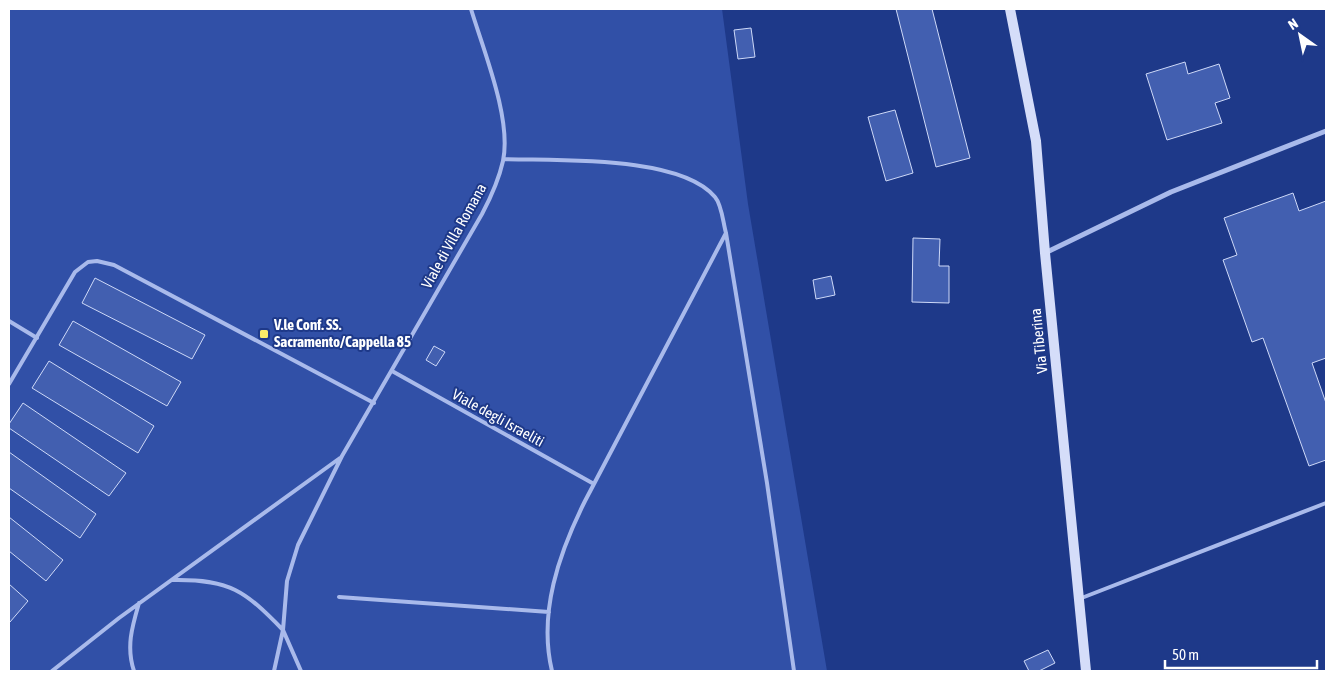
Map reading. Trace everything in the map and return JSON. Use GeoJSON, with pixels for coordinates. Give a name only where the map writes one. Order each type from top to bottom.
{"type":"FeatureCollection","features":[{"type":"Feature","properties":{"kind":"main road","name":"Via Tiberina"},"geometry":{"type":"LineString","coordinates":[[1010,9],[1036,141],[1045,254],[1086,671]]}},
{"type":"Feature","properties":{"kind":"street"},"geometry":{"type":"LineString","coordinates":[[1045,254],[1171,192],[1326,131]]}},
{"type":"Feature","properties":{"kind":"lane","name":"Viale di Villa Romana"},"geometry":{"type":"LineString","coordinates":[[301,671],[283,630],[287,581],[294,556],[342,456],[482,214],[504,159],[501,112],[470,9]]}},
{"type":"Feature","properties":{"kind":"lane"},"geometry":{"type":"LineString","coordinates":[[504,159],[608,163],[673,172],[702,184],[717,199],[726,234],[765,473],[794,671]]}},
{"type":"Feature","properties":{"kind":"lane"},"geometry":{"type":"LineString","coordinates":[[552,671],[547,651],[546,627],[553,588],[567,541],[594,484],[726,234]]}},
{"type":"Feature","properties":{"kind":"lane"},"geometry":{"type":"LineString","coordinates":[[9,384],[75,272],[88,262],[106,262],[374,403]]}},
{"type":"Feature","properties":{"kind":"lane"},"geometry":{"type":"LineString","coordinates":[[9,321],[37,338]]}},
{"type":"Feature","properties":{"kind":"lane","name":"Viale degli Israeliti"},"geometry":{"type":"LineString","coordinates":[[392,371],[594,484]]}},
{"type":"Feature","properties":{"kind":"lane","name":"Viale di Villa Romana"},"geometry":{"type":"LineString","coordinates":[[52,671],[139,603],[342,456]]}},
{"type":"Feature","properties":{"kind":"lane"},"geometry":{"type":"LineString","coordinates":[[1079,599],[1326,503]]}},
{"type":"Feature","properties":{"kind":"lane"},"geometry":{"type":"LineString","coordinates":[[173,580],[202,580],[225,584],[252,600],[283,630],[274,671]]}},
{"type":"Feature","properties":{"kind":"lane"},"geometry":{"type":"LineString","coordinates":[[339,597],[549,612]]}},
{"type":"Feature","properties":{"kind":"lane"},"geometry":{"type":"LineString","coordinates":[[134,671],[130,655],[130,638],[139,603]]}},
{"type":"Feature","properties":{"kind":"shaded area"},"geometry":{"type":"Polygon","coordinates":[[[9,9],[722,9],[748,204],[827,671],[9,671],[9,9]]]}},
{"type":"Feature","properties":{"kind":"building"},"geometry":{"type":"Polygon","coordinates":[[[896,9],[932,9],[970,158],[936,167],[896,9]]]}},
{"type":"Feature","properties":{"kind":"building"},"geometry":{"type":"Polygon","coordinates":[[[751,28],[755,57],[738,59],[734,30],[751,28]]]}},
{"type":"Feature","properties":{"kind":"building"},"geometry":{"type":"Polygon","coordinates":[[[1185,62],[1188,74],[1219,64],[1230,98],[1215,103],[1222,123],[1167,140],[1146,74],[1185,62]]]}},
{"type":"Feature","properties":{"kind":"building"},"geometry":{"type":"Polygon","coordinates":[[[895,110],[913,173],[886,181],[868,117],[895,110]]]}},
{"type":"Feature","properties":{"kind":"building"},"geometry":{"type":"Polygon","coordinates":[[[1293,193],[1299,211],[1326,201],[1326,358],[1312,363],[1326,403],[1326,460],[1309,466],[1263,338],[1252,342],[1223,260],[1237,255],[1224,218],[1293,193]]]}},
{"type":"Feature","properties":{"kind":"building"},"geometry":{"type":"Polygon","coordinates":[[[913,238],[940,239],[939,266],[949,266],[949,303],[912,302],[913,238]]]}},
{"type":"Feature","properties":{"kind":"building"},"geometry":{"type":"Polygon","coordinates":[[[831,276],[835,295],[816,299],[813,280],[831,276]]]}},
{"type":"Feature","properties":{"kind":"building"},"geometry":{"type":"Polygon","coordinates":[[[95,278],[205,335],[192,359],[82,303],[95,278]]]}},
{"type":"Feature","properties":{"kind":"building"},"geometry":{"type":"Polygon","coordinates":[[[73,321],[181,382],[167,406],[59,345],[73,321]]]}},
{"type":"Feature","properties":{"kind":"building"},"geometry":{"type":"Polygon","coordinates":[[[434,346],[445,352],[436,366],[426,360],[434,346]]]}},
{"type":"Feature","properties":{"kind":"building"},"geometry":{"type":"Polygon","coordinates":[[[49,361],[154,426],[138,453],[32,388],[49,361]]]}},
{"type":"Feature","properties":{"kind":"building"},"geometry":{"type":"Polygon","coordinates":[[[23,403],[126,473],[109,496],[9,428],[9,424],[23,403]]]}},
{"type":"Feature","properties":{"kind":"building"},"geometry":{"type":"Polygon","coordinates":[[[9,452],[96,514],[80,538],[9,488],[9,452]]]}},
{"type":"Feature","properties":{"kind":"building"},"geometry":{"type":"Polygon","coordinates":[[[9,517],[63,560],[46,581],[9,551],[9,517]]]}},
{"type":"Feature","properties":{"kind":"building"},"geometry":{"type":"Polygon","coordinates":[[[9,584],[28,601],[10,622],[9,621],[9,584]]]}},
{"type":"Feature","properties":{"kind":"building"},"geometry":{"type":"Polygon","coordinates":[[[1048,650],[1055,663],[1039,671],[1029,671],[1024,661],[1048,650]]]}},
{"type":"Feature","properties":{"kind":"place","name":"V.le Conf. SS. Sacramento/Cappella 85"},"geometry":{"type":"Point","coordinates":[264,334]}}]}
